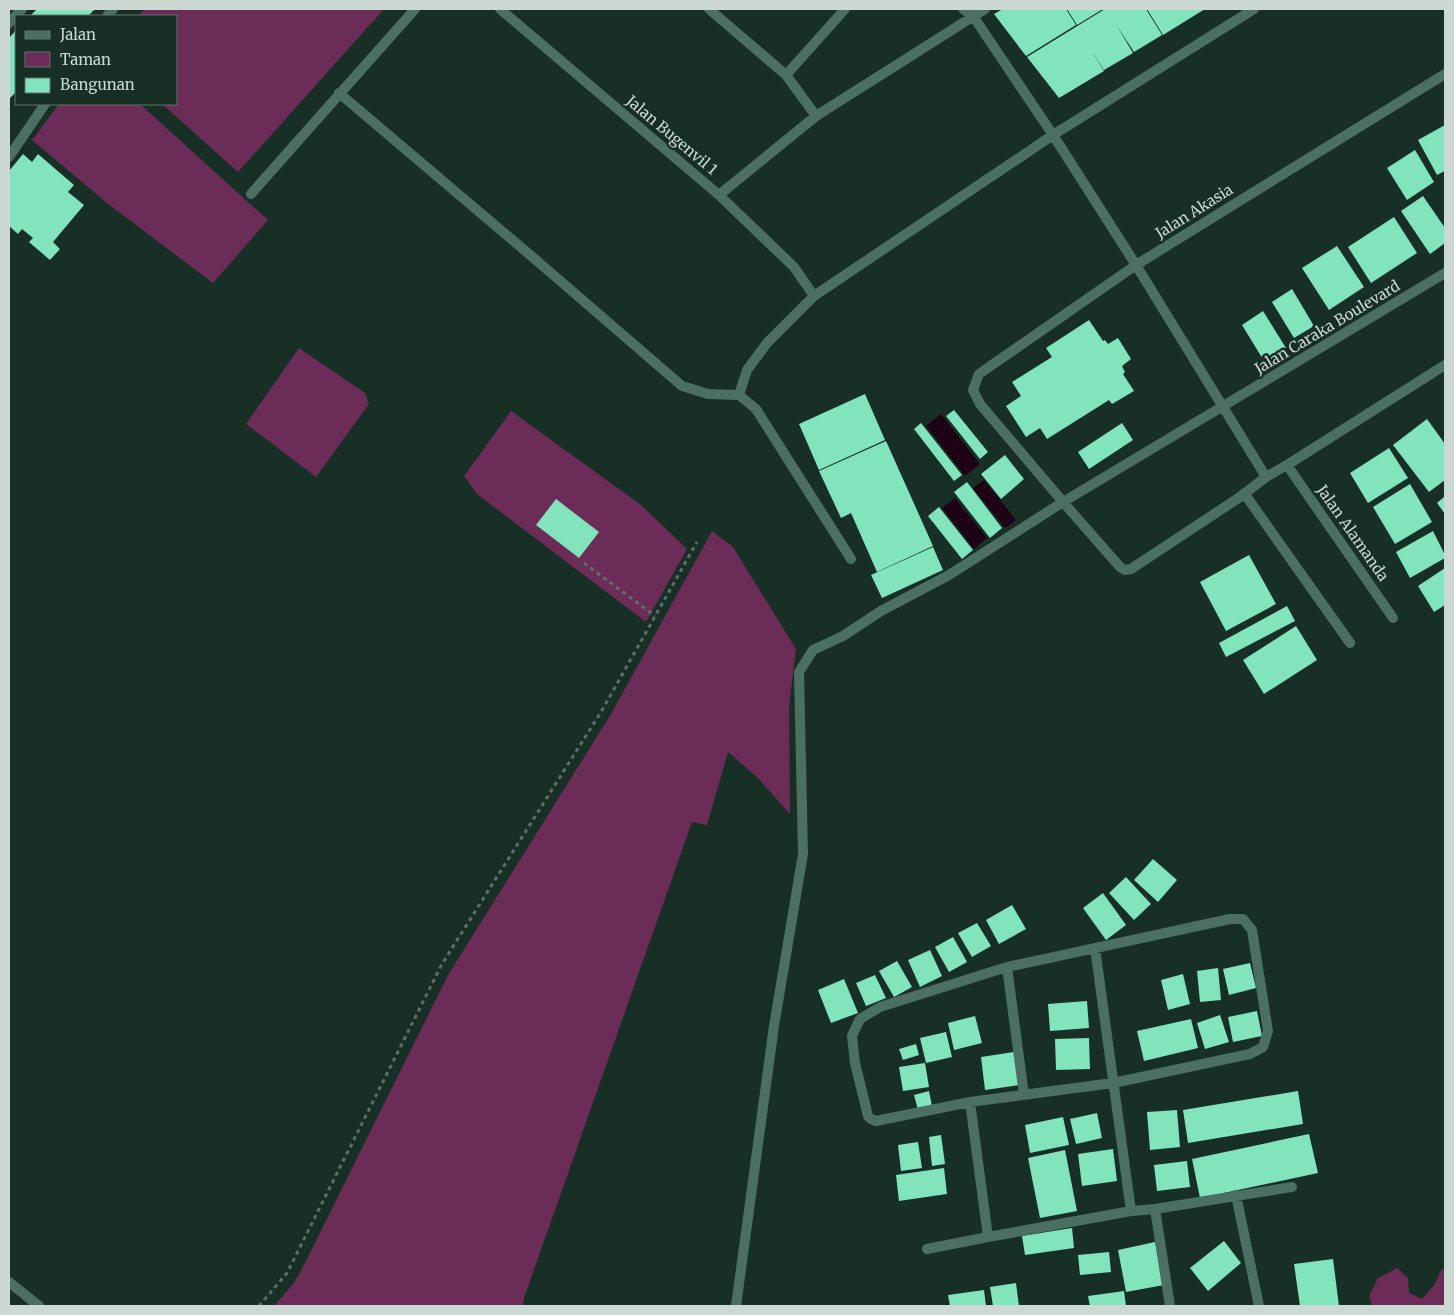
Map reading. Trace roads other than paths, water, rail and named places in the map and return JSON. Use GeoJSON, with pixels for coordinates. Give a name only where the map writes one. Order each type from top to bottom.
{"type":"FeatureCollection","features":[{"type":"Feature","properties":{"kind":"street"},"geometry":{"type":"LineString","coordinates":[[251,194],[414,9]]}},
{"type":"Feature","properties":{"kind":"street","name":"Jalan Bugenvil 1"},"geometry":{"type":"LineString","coordinates":[[500,9],[719,195],[794,267],[814,296]]}},
{"type":"Feature","properties":{"kind":"street"},"geometry":{"type":"LineString","coordinates":[[709,9],[786,74],[816,116]]}},
{"type":"Feature","properties":{"kind":"street"},"geometry":{"type":"LineString","coordinates":[[786,74],[845,9]]}},
{"type":"Feature","properties":{"kind":"street"},"geometry":{"type":"LineString","coordinates":[[963,9],[973,16],[1053,135],[1224,406],[1266,477]]}},
{"type":"Feature","properties":{"kind":"street"},"geometry":{"type":"LineString","coordinates":[[719,195],[816,116],[985,9]]}},
{"type":"Feature","properties":{"kind":"street"},"geometry":{"type":"LineString","coordinates":[[738,395],[747,370],[768,343],[814,296],[1053,135],[1254,9]]}},
{"type":"Feature","properties":{"kind":"street","name":"Jalan Akasia"},"geometry":{"type":"LineString","coordinates":[[1063,502],[980,404],[973,390],[979,374],[1136,265],[1445,74]]}},
{"type":"Feature","properties":{"kind":"street"},"geometry":{"type":"LineString","coordinates":[[339,93],[682,386],[708,394],[738,395],[756,409],[851,559]]}},
{"type":"Feature","properties":{"kind":"street"},"geometry":{"type":"LineString","coordinates":[[9,157],[45,105]]}},
{"type":"Feature","properties":{"kind":"street","name":"Jalan Caraka Boulevard"},"geometry":{"type":"LineString","coordinates":[[736,1306],[774,1026],[803,854],[799,672],[813,650],[842,636],[881,611],[949,575],[1063,502],[1445,273]]}},
{"type":"Feature","properties":{"kind":"street"},"geometry":{"type":"LineString","coordinates":[[1063,502],[1120,567],[1125,570],[1131,569],[1266,477],[1445,365]]}},
{"type":"Feature","properties":{"kind":"street","name":"Jalan Alamanda"},"geometry":{"type":"LineString","coordinates":[[1287,465],[1393,618]]}},
{"type":"Feature","properties":{"kind":"street"},"geometry":{"type":"LineString","coordinates":[[1244,493],[1350,643]]}},
{"type":"Feature","properties":{"kind":"street"},"geometry":{"type":"LineString","coordinates":[[1230,919],[1243,919],[1252,930],[1268,1031],[1263,1047],[1250,1054],[1113,1082],[970,1102],[876,1121],[871,1119],[868,1116],[855,1063],[852,1036],[860,1019],[880,1007],[1007,967],[1230,919]]}},
{"type":"Feature","properties":{"kind":"street"},"geometry":{"type":"LineString","coordinates":[[1095,948],[1131,1211]]}},
{"type":"Feature","properties":{"kind":"street"},"geometry":{"type":"LineString","coordinates":[[1007,967],[1024,1095]]}},
{"type":"Feature","properties":{"kind":"street"},"geometry":{"type":"LineString","coordinates":[[970,1102],[988,1237]]}},
{"type":"Feature","properties":{"kind":"street"},"geometry":{"type":"LineString","coordinates":[[927,1249],[1131,1211],[1155,1210],[1292,1187]]}},
{"type":"Feature","properties":{"kind":"street"},"geometry":{"type":"LineString","coordinates":[[1236,1196],[1259,1306]]}},
{"type":"Feature","properties":{"kind":"street"},"geometry":{"type":"LineString","coordinates":[[1155,1210],[1170,1306]]}},
{"type":"Feature","properties":{"kind":"street"},"geometry":{"type":"LineString","coordinates":[[9,1282],[39,1306]]}}]}
